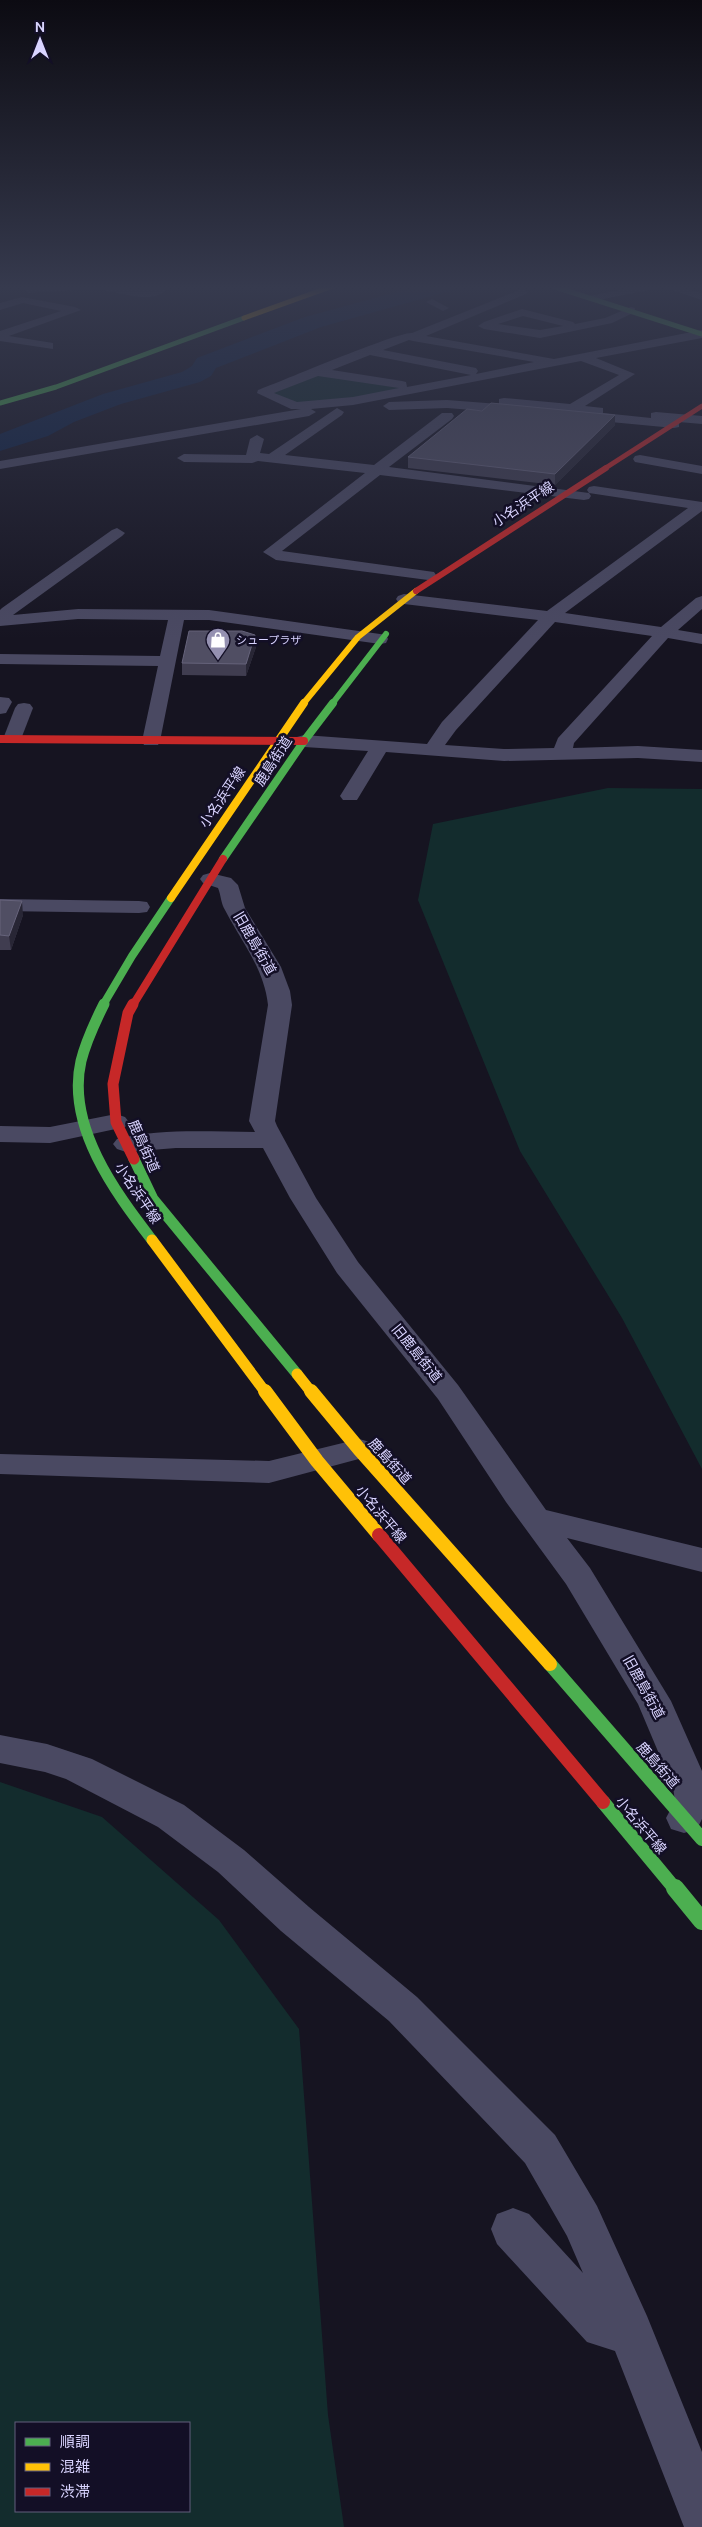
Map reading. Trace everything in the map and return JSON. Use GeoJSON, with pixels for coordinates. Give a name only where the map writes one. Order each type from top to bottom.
{"type":"FeatureCollection","features":[{"type":"Feature","properties":{"kind":"main road","name":"小名浜平線"},"geometry":{"type":"LineString","coordinates":[[702,406],[568,500],[404,599],[358,637],[306,700],[128,962],[99,1016],[81,1062],[80,1097],[86,1128],[105,1174],[137,1220],[317,1461],[702,1921]]}},
{"type":"Feature","properties":{"kind":"main road"},"geometry":{"type":"LineString","coordinates":[[589,493],[702,420]]}},
{"type":"Feature","properties":{"kind":"main road"},"geometry":{"type":"LineString","coordinates":[[410,615],[440,592]]}},
{"type":"Feature","properties":{"kind":"main road","name":"鹿島街道"},"geometry":{"type":"LineString","coordinates":[[395,627],[380,639],[304,741],[210,879],[128,1013],[112,1084],[121,1133],[153,1198],[359,1449],[693,1829]]}},
{"type":"Feature","properties":{"kind":"main road"},"geometry":{"type":"LineString","coordinates":[[6,739],[304,741]]}},
{"type":"Feature","properties":{"kind":"street"},"geometry":{"type":"LineString","coordinates":[[291,404],[296,406],[320,404]]}},
{"type":"Feature","properties":{"kind":"street"},"geometry":{"type":"LineString","coordinates":[[0,465],[262,420],[345,408],[447,404],[679,421],[702,420]]}},
{"type":"Feature","properties":{"kind":"street"},"geometry":{"type":"LineString","coordinates":[[517,404],[679,421]]}},
{"type":"Feature","properties":{"kind":"street"},"geometry":{"type":"LineString","coordinates":[[571,409],[579,404]]}},
{"type":"Feature","properties":{"kind":"street"},"geometry":{"type":"LineString","coordinates":[[272,458],[337,412]]}},
{"type":"Feature","properties":{"kind":"street"},"geometry":{"type":"LineString","coordinates":[[428,575],[276,555],[271,552],[447,416]]}},
{"type":"Feature","properties":{"kind":"street"},"geometry":{"type":"LineString","coordinates":[[254,456],[262,420]]}},
{"type":"Feature","properties":{"kind":"street"},"geometry":{"type":"LineString","coordinates":[[184,458],[248,459],[254,456],[377,470],[568,500],[589,493],[701,506]]}},
{"type":"Feature","properties":{"kind":"street"},"geometry":{"type":"LineString","coordinates":[[640,459],[702,470]]}},
{"type":"Feature","properties":{"kind":"street"},"geometry":{"type":"LineString","coordinates":[[432,751],[449,726],[550,617],[701,506]]}},
{"type":"Feature","properties":{"kind":"street"},"geometry":{"type":"LineString","coordinates":[[117,533],[8,611],[2,616],[2,620],[96,614],[209,615],[380,639]]}},
{"type":"Feature","properties":{"kind":"street"},"geometry":{"type":"LineString","coordinates":[[96,614],[119,599]]}},
{"type":"Feature","properties":{"kind":"street"},"geometry":{"type":"LineString","coordinates":[[404,599],[665,632],[702,639]]}},
{"type":"Feature","properties":{"kind":"street"},"geometry":{"type":"LineString","coordinates":[[562,754],[565,742],[665,632],[702,602]]}},
{"type":"Feature","properties":{"kind":"street"},"geometry":{"type":"LineString","coordinates":[[151,741],[177,614]]}},
{"type":"Feature","properties":{"kind":"street"},"geometry":{"type":"LineString","coordinates":[[0,659],[168,661]]}},
{"type":"Feature","properties":{"kind":"street"},"geometry":{"type":"LineString","coordinates":[[6,739],[24,708]]}},
{"type":"Feature","properties":{"kind":"street"},"geometry":{"type":"LineString","coordinates":[[304,741],[432,751],[504,754],[694,755],[702,737]]}},
{"type":"Feature","properties":{"kind":"street"},"geometry":{"type":"LineString","coordinates":[[350,796],[380,746]]}},
{"type":"Feature","properties":{"kind":"street","name":"旧鹿島街道"},"geometry":{"type":"LineString","coordinates":[[210,879],[224,882],[228,886],[230,900],[266,956],[279,989],[278,1021],[262,1121],[271,1140],[303,1198],[347,1267],[448,1392],[578,1576],[654,1701],[691,1787],[693,1829]]}},
{"type":"Feature","properties":{"kind":"street"},"geometry":{"type":"LineString","coordinates":[[0,905],[139,907]]}},
{"type":"Feature","properties":{"kind":"street"},"geometry":{"type":"LineString","coordinates":[[0,1134],[50,1135],[86,1128],[176,1140],[271,1140]]}},
{"type":"Feature","properties":{"kind":"street"},"geometry":{"type":"LineString","coordinates":[[0,1464],[269,1472],[359,1449]]}},
{"type":"Feature","properties":{"kind":"street"},"geometry":{"type":"LineString","coordinates":[[536,1519],[702,1560]]}},
{"type":"Feature","properties":{"kind":"street"},"geometry":{"type":"LineString","coordinates":[[0,1749],[47,1758],[79,1769],[120,1788],[171,1816],[231,1861],[295,1919],[403,2009],[540,2150],[582,2221],[630,2332],[702,2511]]}},
{"type":"Feature","properties":{"kind":"street"},"geometry":{"type":"LineString","coordinates":[[513,2229],[585,2309],[603,2326],[630,2332]]}},
{"type":"Feature","properties":{"kind":"green space"},"geometry":{"type":"Polygon","coordinates":[[[608,788],[702,789],[702,1469],[622,1318],[520,1151],[418,900],[433,824],[608,788]]]}},
{"type":"Feature","properties":{"kind":"green space"},"geometry":{"type":"Polygon","coordinates":[[[0,1782],[102,1817],[219,1920],[299,2029],[328,2415],[344,2527],[0,2527],[0,1782]]]}},
{"type":"Feature","properties":{"kind":"building"},"geometry":{"type":"Polygon","coordinates":[[[490,404],[501,404],[615,415],[555,474],[408,457],[467,409],[482,411],[490,404]]]}},
{"type":"Feature","properties":{"kind":"building"},"geometry":{"type":"Polygon","coordinates":[[[189,631],[242,631],[255,635],[246,664],[182,663],[189,631]]]}},
{"type":"Feature","properties":{"kind":"building"},"geometry":{"type":"Polygon","coordinates":[[[0,900],[22,901],[9,936],[0,935],[0,900]]]}},
{"type":"Feature","properties":{"kind":"waterway"},"geometry":{"type":"LineString","coordinates":[[0,443],[39,430],[65,416],[98,404]]}},
{"type":"Feature","properties":{"kind":"traffic: fast"},"geometry":{"type":"LineString","coordinates":[[223,859],[304,741],[386,634]]}},
{"type":"Feature","properties":{"kind":"traffic: fast"},"geometry":{"type":"LineString","coordinates":[[152,1240],[127,1208],[105,1174],[93,1149],[81,1104],[79,1074],[88,1039],[107,997],[171,898]]}},
{"type":"Feature","properties":{"kind":"traffic: fast"},"geometry":{"type":"LineString","coordinates":[[134,1159],[153,1199],[297,1374]]}},
{"type":"Feature","properties":{"kind":"traffic: fast"},"geometry":{"type":"LineString","coordinates":[[550,1664],[702,1839]]}},
{"type":"Feature","properties":{"kind":"traffic: fast"},"geometry":{"type":"LineString","coordinates":[[603,1802],[702,1921]]}},
{"type":"Feature","properties":{"kind":"traffic: slow"},"geometry":{"type":"LineString","coordinates":[[171,898],[306,700],[358,637],[416,591]]}},
{"type":"Feature","properties":{"kind":"traffic: slow"},"geometry":{"type":"LineString","coordinates":[[152,1240],[317,1461],[379,1535]]}},
{"type":"Feature","properties":{"kind":"traffic: slow"},"geometry":{"type":"LineString","coordinates":[[297,1374],[359,1449],[550,1664]]}},
{"type":"Feature","properties":{"kind":"traffic: jam"},"geometry":{"type":"LineString","coordinates":[[416,591],[702,406]]}},
{"type":"Feature","properties":{"kind":"traffic: jam"},"geometry":{"type":"LineString","coordinates":[[0,739],[304,741]]}},
{"type":"Feature","properties":{"kind":"traffic: jam"},"geometry":{"type":"LineString","coordinates":[[134,1159],[116,1122],[113,1084],[128,1013],[223,859]]}},
{"type":"Feature","properties":{"kind":"traffic: jam"},"geometry":{"type":"LineString","coordinates":[[379,1535],[603,1802]]}},
{"type":"Feature","properties":{"kind":"place","name":"シュープラザ"},"geometry":{"type":"Point","coordinates":[218,661]}}]}
